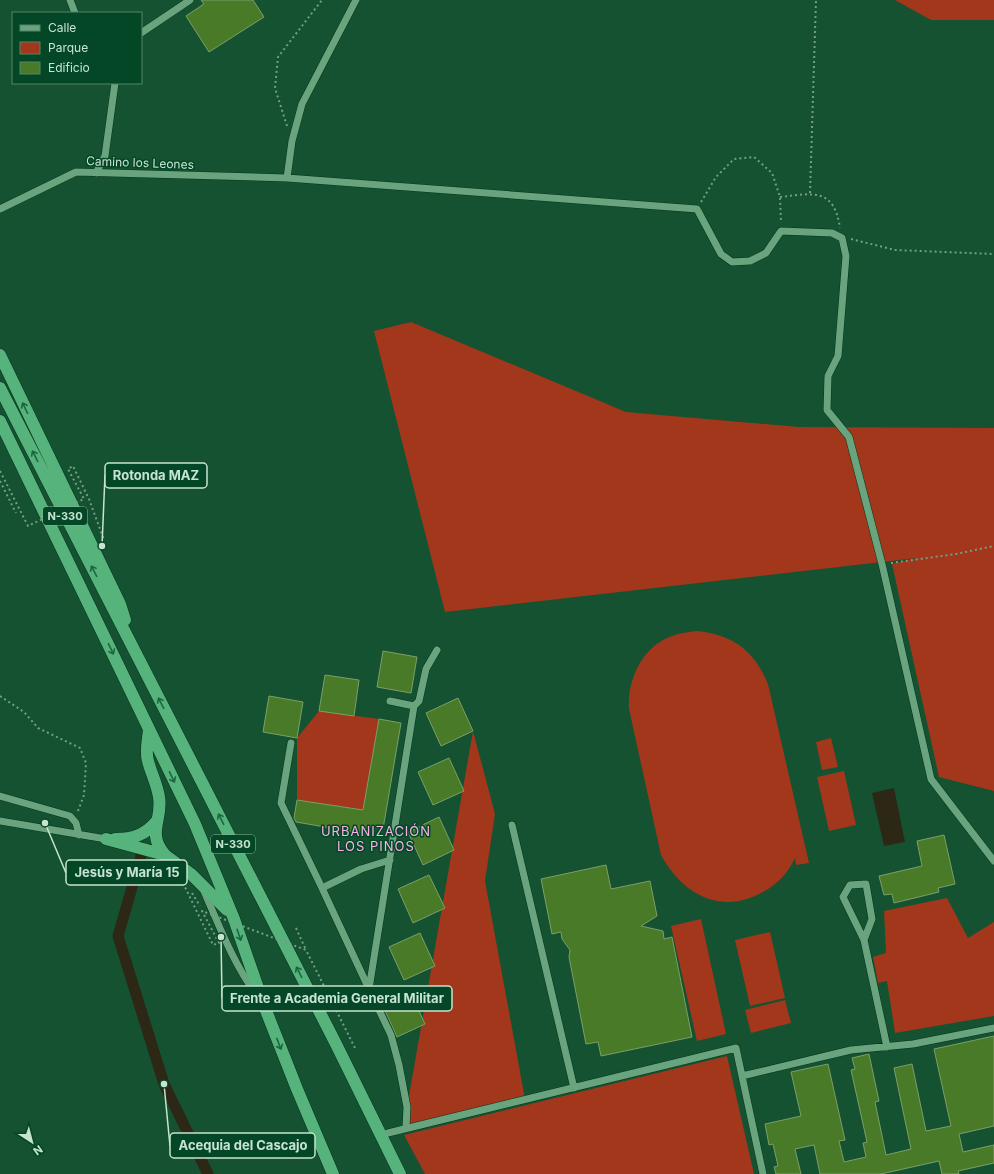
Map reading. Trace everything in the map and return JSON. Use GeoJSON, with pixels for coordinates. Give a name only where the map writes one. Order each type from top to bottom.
{"type":"FeatureCollection","features":[{"type":"Feature","properties":{"kind":"highway"},"geometry":{"type":"LineString","coordinates":[[0,355],[120,604],[131,644]]}},
{"type":"Feature","properties":{"kind":"highway","name":"N-330"},"geometry":{"type":"LineString","coordinates":[[0,388],[336,1044],[400,1174]]}},
{"type":"Feature","properties":{"kind":"highway","name":"N-330"},"geometry":{"type":"LineString","coordinates":[[1,426],[195,824],[234,919],[265,1008],[297,1089],[334,1174]]}},
{"type":"Feature","properties":{"kind":"highway"},"geometry":{"type":"LineString","coordinates":[[106,839],[126,839],[135,837],[150,830],[156,822],[160,811],[159,796],[147,760],[149,728]]}},
{"type":"Feature","properties":{"kind":"highway"},"geometry":{"type":"LineString","coordinates":[[156,822],[156,840],[165,855]]}},
{"type":"Feature","properties":{"kind":"highway"},"geometry":{"type":"LineString","coordinates":[[106,839],[165,855],[184,867],[234,919]]}},
{"type":"Feature","properties":{"kind":"highway"},"geometry":{"type":"LineString","coordinates":[[336,1044],[388,1133],[409,1174]]}},
{"type":"Feature","properties":{"kind":"street"},"geometry":{"type":"LineString","coordinates":[[70,0],[74,12]]}},
{"type":"Feature","properties":{"kind":"street"},"geometry":{"type":"LineString","coordinates":[[142,32],[190,0]]}},
{"type":"Feature","properties":{"kind":"street"},"geometry":{"type":"LineString","coordinates":[[287,178],[292,141],[302,104],[356,0]]}},
{"type":"Feature","properties":{"kind":"street"},"geometry":{"type":"LineString","coordinates":[[96,173],[105,156],[115,84]]}},
{"type":"Feature","properties":{"kind":"street","name":"Camino los Leones"},"geometry":{"type":"LineString","coordinates":[[0,208],[76,172],[287,178],[697,209]]}},
{"type":"Feature","properties":{"kind":"street"},"geometry":{"type":"LineString","coordinates":[[697,209],[721,254],[732,262],[750,261],[766,253],[781,231],[832,233],[842,238],[846,256],[838,356],[828,376],[827,410],[849,437],[882,564],[931,779],[994,860]]}},
{"type":"Feature","properties":{"kind":"street"},"geometry":{"type":"LineString","coordinates":[[369,989],[414,706],[419,702],[426,668],[437,650]]}},
{"type":"Feature","properties":{"kind":"street"},"geometry":{"type":"LineString","coordinates":[[390,701],[414,706]]}},
{"type":"Feature","properties":{"kind":"street"},"geometry":{"type":"LineString","coordinates":[[291,743],[281,803],[391,1035],[399,1065],[407,1107],[406,1128]]}},
{"type":"Feature","properties":{"kind":"street"},"geometry":{"type":"LineString","coordinates":[[0,796],[62,812],[73,818],[78,828],[78,835]]}},
{"type":"Feature","properties":{"kind":"street"},"geometry":{"type":"LineString","coordinates":[[0,821],[106,839]]}},
{"type":"Feature","properties":{"kind":"street"},"geometry":{"type":"LineString","coordinates":[[512,825],[574,1088]]}},
{"type":"Feature","properties":{"kind":"street"},"geometry":{"type":"LineString","coordinates":[[322,888],[361,869],[390,860]]}},
{"type":"Feature","properties":{"kind":"street"},"geometry":{"type":"LineString","coordinates":[[200,882],[238,967],[265,1008]]}},
{"type":"Feature","properties":{"kind":"street"},"geometry":{"type":"LineString","coordinates":[[864,940],[872,919],[866,884],[850,885],[843,897],[864,940],[888,1047]]}},
{"type":"Feature","properties":{"kind":"street"},"geometry":{"type":"LineString","coordinates":[[742,1076],[851,1050],[913,1044],[994,1028]]}},
{"type":"Feature","properties":{"kind":"street"},"geometry":{"type":"LineString","coordinates":[[388,1133],[736,1048],[763,1174]]}},
{"type":"Feature","properties":{"kind":"path"},"geometry":{"type":"LineString","coordinates":[[292,141],[275,88],[278,57],[322,0]]}},
{"type":"Feature","properties":{"kind":"path"},"geometry":{"type":"LineString","coordinates":[[810,193],[816,0]]}},
{"type":"Feature","properties":{"kind":"path"},"geometry":{"type":"LineString","coordinates":[[697,209],[716,177],[734,159],[754,157],[772,173],[780,197],[781,231]]}},
{"type":"Feature","properties":{"kind":"path"},"geometry":{"type":"LineString","coordinates":[[780,197],[810,193],[828,198],[838,213],[842,238],[895,250],[994,254]]}},
{"type":"Feature","properties":{"kind":"path"},"geometry":{"type":"LineString","coordinates":[[0,470],[28,526],[84,499],[68,469],[73,466],[89,499],[104,540]]}},
{"type":"Feature","properties":{"kind":"path"},"geometry":{"type":"LineString","coordinates":[[0,481],[16,513]]}},
{"type":"Feature","properties":{"kind":"path"},"geometry":{"type":"LineString","coordinates":[[882,564],[956,554],[994,546]]}},
{"type":"Feature","properties":{"kind":"path"},"geometry":{"type":"LineString","coordinates":[[0,696],[24,712],[38,728],[80,748],[86,763],[84,795],[80,808],[73,818]]}},
{"type":"Feature","properties":{"kind":"path"},"geometry":{"type":"LineString","coordinates":[[152,864],[176,879],[185,887],[213,945],[218,943],[192,893]]}},
{"type":"Feature","properties":{"kind":"path"},"geometry":{"type":"LineString","coordinates":[[202,910],[306,950]]}},
{"type":"Feature","properties":{"kind":"path"},"geometry":{"type":"LineString","coordinates":[[296,928],[356,1050]]}},
{"type":"Feature","properties":{"kind":"green space"},"geometry":{"type":"Polygon","coordinates":[[[895,0],[994,0],[994,20],[931,20],[895,0]]]}},
{"type":"Feature","properties":{"kind":"green space"},"geometry":{"type":"Polygon","coordinates":[[[411,322],[626,412],[799,427],[994,428],[994,791],[939,777],[892,564],[917,558],[445,612],[374,331],[411,322]]]}},
{"type":"Feature","properties":{"kind":"green space"},"geometry":{"type":"Polygon","coordinates":[[[697,631],[721,636],[741,646],[756,662],[768,684],[809,863],[796,865],[795,858],[785,875],[776,884],[759,894],[744,900],[729,902],[715,901],[702,896],[679,880],[661,855],[629,709],[629,698],[634,675],[645,656],[653,647],[672,636],[697,631]]]}},
{"type":"Feature","properties":{"kind":"green space"},"geometry":{"type":"Polygon","coordinates":[[[319,711],[379,719],[363,810],[297,800],[297,738],[319,711]]]}},
{"type":"Feature","properties":{"kind":"green space"},"geometry":{"type":"Polygon","coordinates":[[[473,731],[495,814],[485,881],[525,1099],[406,1128],[407,1107],[473,731]]]}},
{"type":"Feature","properties":{"kind":"green space"},"geometry":{"type":"Polygon","coordinates":[[[831,738],[838,767],[822,770],[816,742],[831,738]]]}},
{"type":"Feature","properties":{"kind":"green space"},"geometry":{"type":"Polygon","coordinates":[[[844,771],[856,825],[829,831],[817,777],[844,771]]]}},
{"type":"Feature","properties":{"kind":"green space"},"geometry":{"type":"Polygon","coordinates":[[[947,898],[968,938],[994,922],[994,1016],[895,1033],[887,981],[878,983],[873,957],[886,953],[884,911],[947,898]]]}},
{"type":"Feature","properties":{"kind":"green space"},"geometry":{"type":"Polygon","coordinates":[[[701,919],[726,1034],[697,1041],[671,926],[701,919]]]}},
{"type":"Feature","properties":{"kind":"green space"},"geometry":{"type":"Polygon","coordinates":[[[770,932],[785,998],[750,1006],[735,940],[770,932]]]}},
{"type":"Feature","properties":{"kind":"green space"},"geometry":{"type":"Polygon","coordinates":[[[785,1000],[791,1023],[751,1033],[745,1010],[785,1000]]]}},
{"type":"Feature","properties":{"kind":"green space"},"geometry":{"type":"Polygon","coordinates":[[[727,1056],[754,1174],[425,1174],[404,1135],[727,1056]]]}},
{"type":"Feature","properties":{"kind":"shaded area"},"geometry":{"type":"Polygon","coordinates":[[[894,788],[905,842],[884,846],[872,793],[894,788]]]}},
{"type":"Feature","properties":{"kind":"building"},"geometry":{"type":"Polygon","coordinates":[[[201,0],[253,0],[264,17],[209,52],[186,16],[204,4],[201,0]]]}},
{"type":"Feature","properties":{"kind":"building"},"geometry":{"type":"Polygon","coordinates":[[[383,651],[417,657],[411,693],[377,687],[383,651]]]}},
{"type":"Feature","properties":{"kind":"building"},"geometry":{"type":"Polygon","coordinates":[[[325,675],[359,680],[354,716],[319,711],[325,675]]]}},
{"type":"Feature","properties":{"kind":"building"},"geometry":{"type":"Polygon","coordinates":[[[269,696],[303,702],[297,738],[263,732],[269,696]]]}},
{"type":"Feature","properties":{"kind":"building"},"geometry":{"type":"Polygon","coordinates":[[[458,698],[473,731],[441,746],[426,713],[458,698]]]}},
{"type":"Feature","properties":{"kind":"building"},"geometry":{"type":"Polygon","coordinates":[[[379,719],[401,723],[383,829],[367,826],[366,834],[296,822],[294,818],[297,800],[363,810],[379,719]]]}},
{"type":"Feature","properties":{"kind":"building"},"geometry":{"type":"Polygon","coordinates":[[[449,758],[464,791],[433,805],[418,772],[449,758]]]}},
{"type":"Feature","properties":{"kind":"building"},"geometry":{"type":"Polygon","coordinates":[[[439,817],[454,850],[423,865],[408,832],[439,817]]]}},
{"type":"Feature","properties":{"kind":"building"},"geometry":{"type":"Polygon","coordinates":[[[944,835],[955,884],[938,888],[939,892],[894,903],[892,894],[884,895],[879,876],[922,866],[917,841],[944,835]]]}},
{"type":"Feature","properties":{"kind":"building"},"geometry":{"type":"Polygon","coordinates":[[[606,865],[611,889],[650,881],[657,916],[641,926],[663,931],[664,939],[672,937],[692,1037],[601,1056],[598,1042],[586,1044],[569,957],[570,950],[562,939],[561,932],[552,934],[541,879],[606,865]]]}},
{"type":"Feature","properties":{"kind":"building"},"geometry":{"type":"Polygon","coordinates":[[[429,875],[445,908],[413,923],[398,889],[429,875]]]}},
{"type":"Feature","properties":{"kind":"building"},"geometry":{"type":"Polygon","coordinates":[[[420,933],[435,966],[404,980],[389,947],[420,933]]]}},
{"type":"Feature","properties":{"kind":"building"},"geometry":{"type":"Polygon","coordinates":[[[410,991],[425,1024],[397,1037],[382,1004],[410,991]]]}},
{"type":"Feature","properties":{"kind":"building"},"geometry":{"type":"Polygon","coordinates":[[[994,1036],[994,1126],[959,1134],[963,1152],[994,1145],[994,1163],[958,1171],[959,1174],[942,1174],[939,1161],[881,1174],[820,1174],[814,1145],[795,1149],[801,1174],[776,1174],[774,1167],[778,1166],[773,1144],[769,1145],[765,1124],[801,1116],[791,1072],[828,1064],[845,1140],[839,1141],[844,1162],[866,1157],[863,1143],[867,1142],[851,1070],[855,1069],[852,1058],[869,1054],[879,1101],[875,1102],[886,1155],[911,1149],[894,1068],[912,1064],[926,1131],[951,1126],[934,1049],[994,1036]]]}},
{"type":"Feature","properties":{"kind":"waterway"},"geometry":{"type":"LineString","coordinates":[[141,856],[118,936],[164,1084],[208,1174]]}},
{"type":"Feature","properties":{"kind":"place","name":"Rotonda MAZ"},"geometry":{"type":"Point","coordinates":[102,546]}},
{"type":"Feature","properties":{"kind":"place","name":"Jesús y María 15"},"geometry":{"type":"Point","coordinates":[45,823]}},
{"type":"Feature","properties":{"kind":"place","name":"Frente a Academia General Militar"},"geometry":{"type":"Point","coordinates":[221,937]}},
{"type":"Feature","properties":{"kind":"place","name":"Acequia del Cascajo"},"geometry":{"type":"Point","coordinates":[164,1084]}},
{"type":"Feature","properties":{"kind":"district","name":"URBANIZACIÓN LOS PINOS"},"geometry":{"type":"Point","coordinates":[376,838]}}]}
